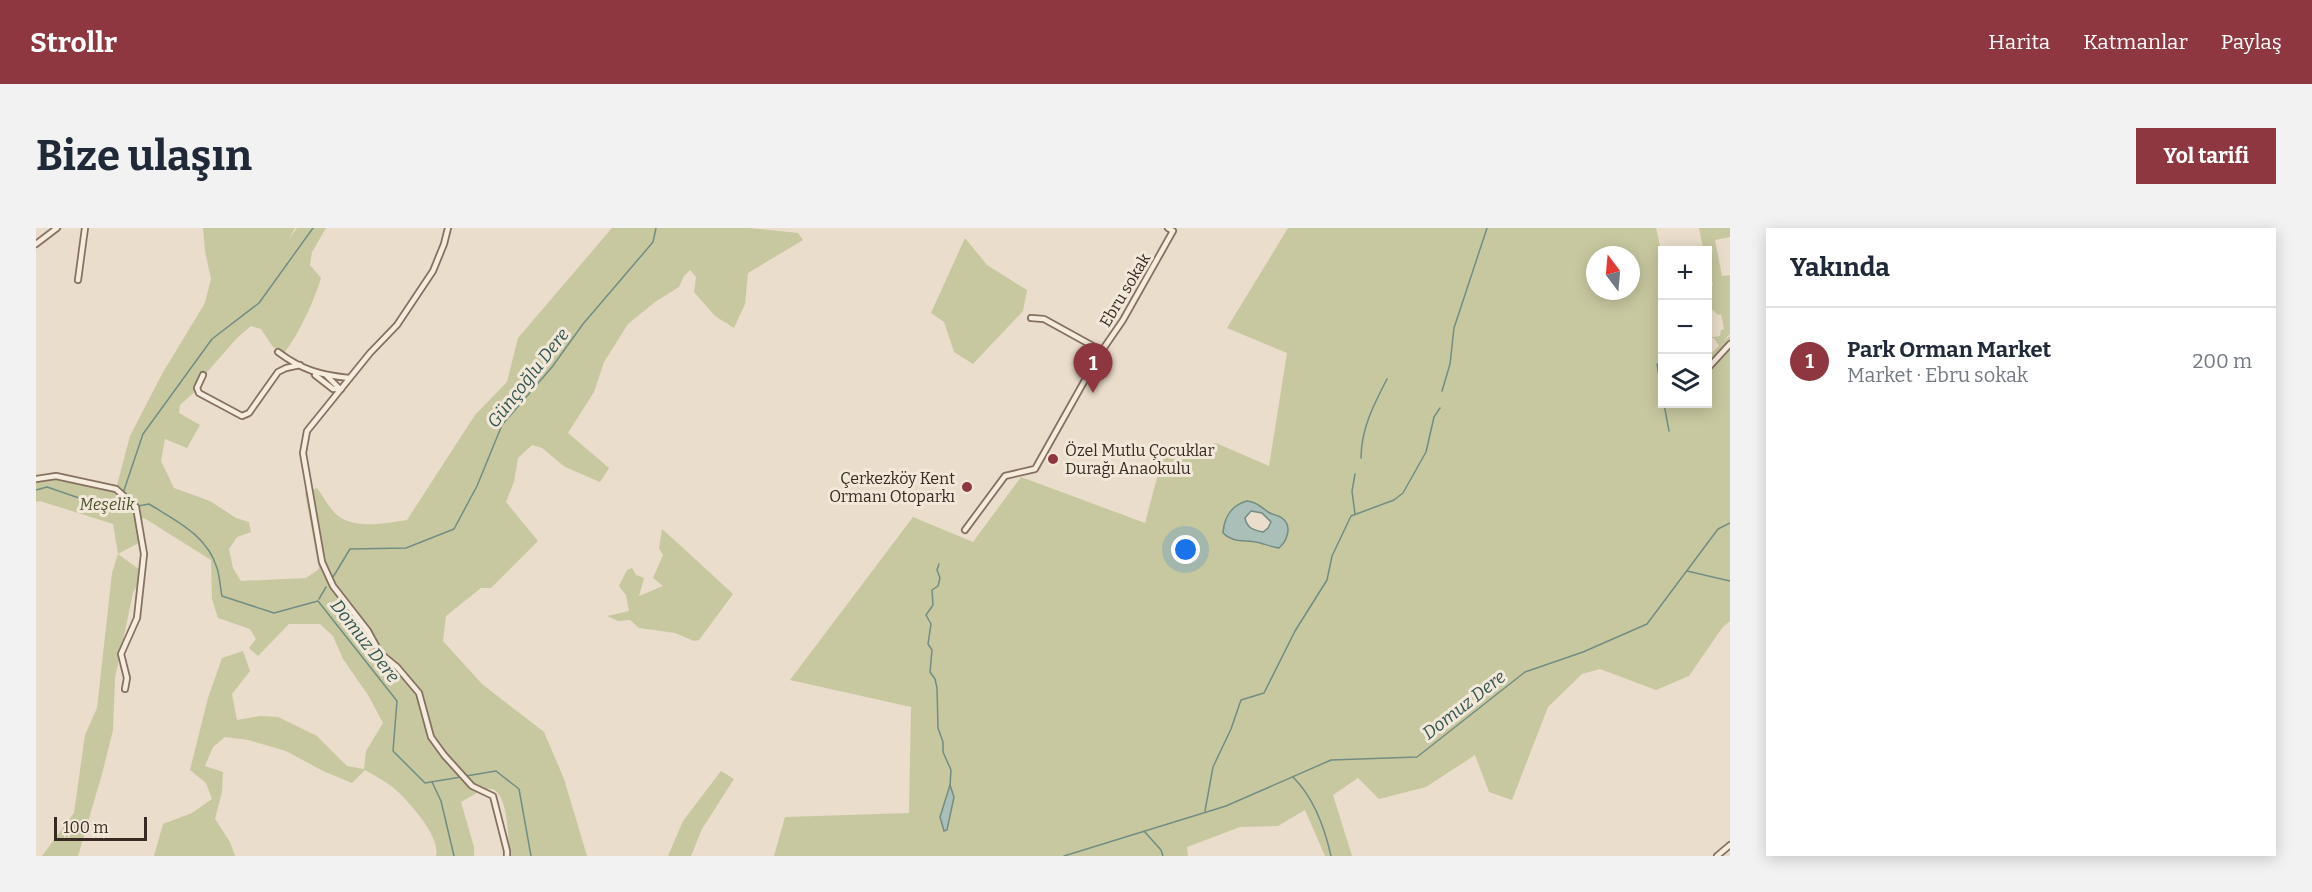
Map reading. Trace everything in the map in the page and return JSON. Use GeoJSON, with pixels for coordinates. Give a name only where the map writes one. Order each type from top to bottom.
{"type":"FeatureCollection","features":[{"type":"Feature","properties":{"kind":"street"},"geometry":{"type":"LineString","coordinates":[[36,244],[57,228]]}},
{"type":"Feature","properties":{"kind":"street"},"geometry":{"type":"LineString","coordinates":[[78,280],[85,228]]}},
{"type":"Feature","properties":{"kind":"street"},"geometry":{"type":"LineString","coordinates":[[448,228],[433,271],[398,325],[370,353],[307,431],[303,453],[322,562],[333,586],[368,631],[376,648],[397,667],[419,693],[431,737],[472,786],[493,796],[507,856]]}},
{"type":"Feature","properties":{"kind":"street","name":"Ebru sokak"},"geometry":{"type":"LineString","coordinates":[[965,530],[1005,476],[1035,469],[1102,351],[1123,320],[1172,229]]}},
{"type":"Feature","properties":{"kind":"street"},"geometry":{"type":"LineString","coordinates":[[1031,318],[1044,320],[1102,351]]}},
{"type":"Feature","properties":{"kind":"street"},"geometry":{"type":"LineString","coordinates":[[1712,363],[1730,344]]}},
{"type":"Feature","properties":{"kind":"street"},"geometry":{"type":"LineString","coordinates":[[278,352],[310,371],[333,389],[341,389]]}},
{"type":"Feature","properties":{"kind":"street"},"geometry":{"type":"LineString","coordinates":[[202,375],[197,388],[199,393],[242,416],[249,413],[278,372],[300,365]]}},
{"type":"Feature","properties":{"kind":"street"},"geometry":{"type":"LineString","coordinates":[[310,371],[327,376],[349,378]]}},
{"type":"Feature","properties":{"kind":"street"},"geometry":{"type":"LineString","coordinates":[[327,376],[341,389]]}},
{"type":"Feature","properties":{"kind":"street"},"geometry":{"type":"LineString","coordinates":[[36,479],[56,476],[116,489],[136,507],[144,554],[137,618],[121,654],[127,678],[125,689]]}},
{"type":"Feature","properties":{"kind":"street"},"geometry":{"type":"LineString","coordinates":[[1717,856],[1730,845]]}},
{"type":"Feature","properties":{"kind":"green space","name":"Meşelik"},"geometry":{"type":"Polygon","coordinates":[[[203,228],[295,228],[288,240],[297,228],[326,228],[312,252],[310,265],[321,278],[318,287],[300,327],[284,353],[273,347],[261,329],[251,326],[237,338],[208,371],[198,389],[180,405],[179,413],[200,425],[187,448],[165,439],[161,461],[174,488],[210,501],[236,518],[249,522],[251,532],[237,537],[229,549],[233,568],[241,581],[306,578],[319,569],[305,493],[317,488],[334,512],[344,520],[371,524],[407,520],[475,415],[507,382],[518,338],[612,228],[749,228],[798,233],[803,240],[748,273],[745,304],[734,328],[715,316],[694,292],[696,277],[690,270],[679,287],[655,302],[628,324],[604,362],[594,392],[568,433],[609,468],[600,482],[565,467],[542,448],[532,445],[518,458],[514,482],[506,502],[538,541],[491,588],[481,588],[446,616],[443,641],[482,684],[544,732],[564,779],[587,856],[510,856],[508,827],[500,795],[494,790],[487,789],[461,802],[474,847],[474,856],[436,856],[434,840],[429,830],[402,796],[381,779],[365,770],[352,783],[323,771],[286,751],[248,740],[225,737],[213,747],[205,766],[223,772],[222,792],[215,819],[230,842],[235,856],[154,856],[163,824],[192,813],[212,799],[206,783],[190,770],[208,698],[222,658],[243,651],[250,671],[232,694],[237,720],[260,716],[278,717],[317,736],[347,766],[364,769],[366,751],[383,723],[368,695],[343,659],[333,636],[320,624],[289,624],[258,656],[249,648],[256,639],[250,629],[218,618],[212,599],[211,560],[144,518],[139,520],[142,541],[118,554],[113,524],[40,501],[36,502],[36,479],[56,476],[116,489],[130,436],[162,374],[205,303],[211,279],[203,228]]]}},
{"type":"Feature","properties":{"kind":"green space"},"geometry":{"type":"Polygon","coordinates":[[[1288,228],[1656,228],[1660,246],[1658,246],[1658,408],[1712,408],[1712,352],[1719,346],[1712,337],[1720,336],[1721,330],[1724,329],[1721,314],[1718,315],[1712,310],[1712,246],[1703,246],[1699,228],[1730,228],[1730,237],[1715,240],[1722,276],[1730,275],[1730,334],[1723,341],[1730,336],[1730,621],[1722,628],[1689,676],[1656,690],[1600,669],[1582,674],[1548,707],[1512,800],[1489,792],[1475,755],[1426,787],[1379,799],[1358,778],[1333,795],[1352,856],[1325,856],[1305,810],[1278,826],[1240,827],[1187,847],[1188,856],[774,856],[785,817],[909,813],[911,707],[790,680],[913,517],[973,542],[1021,477],[1145,523],[1162,459],[1216,443],[1269,466],[1287,353],[1227,328],[1288,228]],[[1239,503],[1251,541],[1275,548],[1272,515],[1239,503]]]}},
{"type":"Feature","properties":{"kind":"green space"},"geometry":{"type":"Polygon","coordinates":[[[965,238],[987,265],[1027,290],[1023,311],[973,364],[954,352],[944,322],[931,313],[965,238]]]}},
{"type":"Feature","properties":{"kind":"green space"},"geometry":{"type":"Polygon","coordinates":[[[662,529],[733,594],[699,640],[694,641],[675,633],[639,628],[630,620],[618,621],[607,616],[629,611],[626,595],[619,586],[627,570],[632,568],[636,575],[644,578],[639,596],[663,586],[653,578],[663,555],[659,548],[662,529]]]}},
{"type":"Feature","properties":{"kind":"green space"},"geometry":{"type":"Polygon","coordinates":[[[118,554],[144,573],[133,593],[115,678],[113,730],[102,774],[78,856],[42,856],[74,813],[85,735],[97,708],[112,573],[118,554]]]}},
{"type":"Feature","properties":{"kind":"green space"},"geometry":{"type":"Polygon","coordinates":[[[721,771],[734,779],[702,829],[691,856],[668,856],[683,821],[721,771]]]}},
{"type":"Feature","properties":{"kind":"shaded area"},"geometry":{"type":"Polygon","coordinates":[[[1254,502],[1285,521],[1288,533],[1279,548],[1236,540],[1223,533],[1230,512],[1242,503],[1254,502]],[[1251,511],[1245,518],[1251,528],[1263,532],[1271,522],[1262,513],[1251,511]]]}},
{"type":"Feature","properties":{"kind":"shaded area"},"geometry":{"type":"Polygon","coordinates":[[[950,785],[954,797],[947,830],[944,831],[940,817],[950,785]]]}},
{"type":"Feature","properties":{"kind":"waterway"},"geometry":{"type":"LineString","coordinates":[[117,511],[143,434],[212,339],[259,303],[313,228]]}},
{"type":"Feature","properties":{"kind":"waterway","name":"Günçoğlu Dere"},"geometry":{"type":"LineString","coordinates":[[333,577],[350,549],[406,548],[454,529],[477,486],[502,425],[552,367],[583,324],[653,242],[656,228]]}},
{"type":"Feature","properties":{"kind":"waterway"},"geometry":{"type":"LineString","coordinates":[[1442,391],[1450,364],[1454,328],[1487,228]]}},
{"type":"Feature","properties":{"kind":"waterway"},"geometry":{"type":"LineString","coordinates":[[1657,364],[1658,370]]}},
{"type":"Feature","properties":{"kind":"waterway"},"geometry":{"type":"LineString","coordinates":[[1361,458],[1366,427],[1387,379]]}},
{"type":"Feature","properties":{"kind":"waterway"},"geometry":{"type":"LineString","coordinates":[[1205,811],[1213,767],[1231,729],[1241,700],[1264,693],[1295,631],[1327,580],[1332,556],[1351,516],[1394,500],[1403,493],[1426,452],[1434,417],[1440,408]]}},
{"type":"Feature","properties":{"kind":"waterway"},"geometry":{"type":"LineString","coordinates":[[1665,408],[1669,431]]}},
{"type":"Feature","properties":{"kind":"waterway"},"geometry":{"type":"LineString","coordinates":[[1355,474],[1352,491],[1355,514]]}},
{"type":"Feature","properties":{"kind":"waterway","name":"Domuz Dere"},"geometry":{"type":"LineString","coordinates":[[36,490],[47,487],[117,511],[133,507]]}},
{"type":"Feature","properties":{"kind":"waterway","name":"Domuz Dere"},"geometry":{"type":"LineString","coordinates":[[138,506],[149,504],[180,523],[206,546],[218,571],[222,596],[274,613],[318,601],[397,701],[393,751],[425,783],[461,777]]}},
{"type":"Feature","properties":{"kind":"waterway","name":"Domuz Dere"},"geometry":{"type":"LineString","coordinates":[[1064,856],[1226,806],[1331,760],[1417,757],[1525,672],[1583,652],[1647,624],[1718,529],[1730,523]]}},
{"type":"Feature","properties":{"kind":"waterway"},"geometry":{"type":"LineString","coordinates":[[939,564],[938,586],[932,590],[933,605],[926,615],[931,624],[928,644],[932,650],[930,672],[937,688],[938,728],[943,742],[943,752],[951,770],[950,786]]}},
{"type":"Feature","properties":{"kind":"waterway"},"geometry":{"type":"LineString","coordinates":[[1687,571],[1730,581]]}},
{"type":"Feature","properties":{"kind":"waterway","name":"Günçoğlu Dere"},"geometry":{"type":"LineString","coordinates":[[319,599],[326,587]]}},
{"type":"Feature","properties":{"kind":"waterway","name":"Domuz Dere"},"geometry":{"type":"LineString","coordinates":[[466,776],[496,771],[519,789],[531,856]]}},
{"type":"Feature","properties":{"kind":"waterway"},"geometry":{"type":"LineString","coordinates":[[1293,777],[1307,794],[1317,814],[1331,856]]}},
{"type":"Feature","properties":{"kind":"waterway"},"geometry":{"type":"LineString","coordinates":[[432,782],[441,801],[454,856]]}},
{"type":"Feature","properties":{"kind":"waterway"},"geometry":{"type":"LineString","coordinates":[[1144,831],[1161,850],[1163,856]]}},
{"type":"Feature","properties":{"kind":"place","name":"Park Orman Market"},"geometry":{"type":"Point","coordinates":[1093,393]}},
{"type":"Feature","properties":{"kind":"place","name":"Özel Mutlu Çocuklar Durağı Anaokulu"},"geometry":{"type":"Point","coordinates":[1053,459]}},
{"type":"Feature","properties":{"kind":"place","name":"Çerkezköy Kent Ormanı Otoparkı"},"geometry":{"type":"Point","coordinates":[967,487]}}]}
